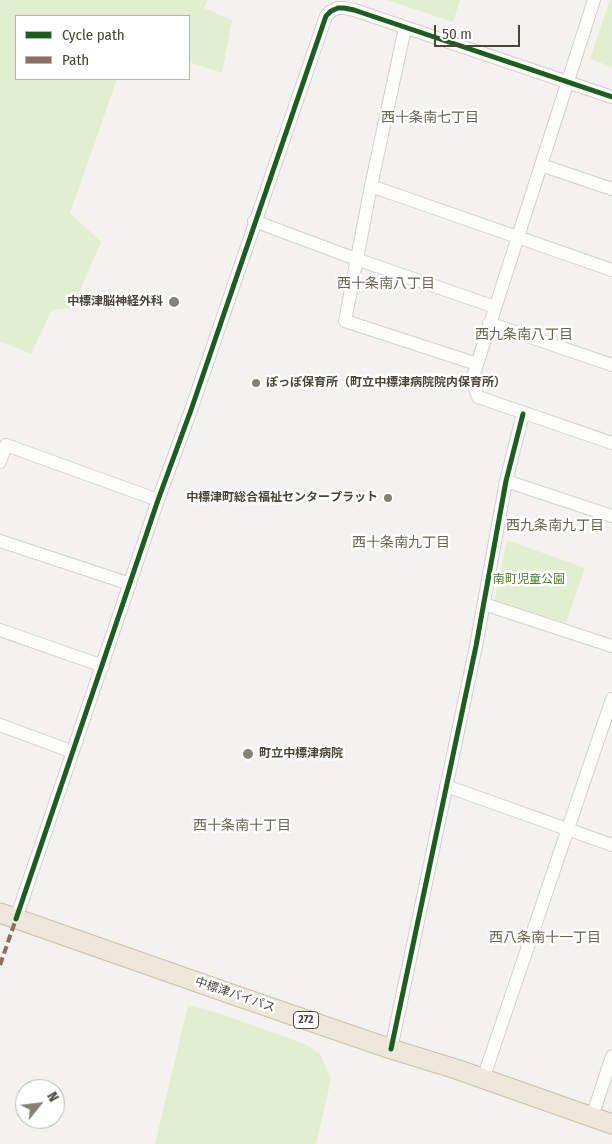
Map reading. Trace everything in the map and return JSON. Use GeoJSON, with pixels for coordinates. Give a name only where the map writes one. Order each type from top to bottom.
{"type":"FeatureCollection","features":[{"type":"Feature","properties":{"kind":"highway","name":"中標津バイパス"},"geometry":{"type":"LineString","coordinates":[[8,916],[612,1124]]}},
{"type":"Feature","properties":{"kind":"street"},"geometry":{"type":"LineString","coordinates":[[594,0],[472,380],[478,397],[612,443]]}},
{"type":"Feature","properties":{"kind":"street"},"geometry":{"type":"LineString","coordinates":[[8,916],[73,752],[158,500],[191,410],[254,221],[326,16],[330,11],[344,8],[612,97]]}},
{"type":"Feature","properties":{"kind":"street"},"geometry":{"type":"LineString","coordinates":[[405,28],[356,259],[345,321],[476,364]]}},
{"type":"Feature","properties":{"kind":"street"},"geometry":{"type":"LineString","coordinates":[[541,165],[612,189]]}},
{"type":"Feature","properties":{"kind":"street"},"geometry":{"type":"LineString","coordinates":[[371,186],[612,270]]}},
{"type":"Feature","properties":{"kind":"street"},"geometry":{"type":"LineString","coordinates":[[254,221],[356,259],[495,307]]}},
{"type":"Feature","properties":{"kind":"street"},"geometry":{"type":"LineString","coordinates":[[489,323],[612,365]]}},
{"type":"Feature","properties":{"kind":"street"},"geometry":{"type":"LineString","coordinates":[[391,1049],[484,604],[506,481],[523,414]]}},
{"type":"Feature","properties":{"kind":"street"},"geometry":{"type":"LineString","coordinates":[[0,462],[6,445],[158,500]]}},
{"type":"Feature","properties":{"kind":"street"},"geometry":{"type":"LineString","coordinates":[[506,481],[612,516]]}},
{"type":"Feature","properties":{"kind":"street"},"geometry":{"type":"LineString","coordinates":[[0,540],[130,584]]}},
{"type":"Feature","properties":{"kind":"street"},"geometry":{"type":"LineString","coordinates":[[484,604],[612,646]]}},
{"type":"Feature","properties":{"kind":"street"},"geometry":{"type":"LineString","coordinates":[[0,630],[103,666]]}},
{"type":"Feature","properties":{"kind":"street"},"geometry":{"type":"LineString","coordinates":[[483,1079],[612,699]]}},
{"type":"Feature","properties":{"kind":"street"},"geometry":{"type":"LineString","coordinates":[[0,726],[73,752]]}},
{"type":"Feature","properties":{"kind":"street"},"geometry":{"type":"LineString","coordinates":[[446,786],[612,845]]}},
{"type":"Feature","properties":{"kind":"street"},"geometry":{"type":"LineString","coordinates":[[592,1117],[612,1056]]}},
{"type":"Feature","properties":{"kind":"green space"},"geometry":{"type":"Polygon","coordinates":[[[0,0],[208,0],[204,8],[232,20],[222,73],[190,62],[190,15],[15,15],[15,80],[117,80],[70,213],[101,242],[72,308],[52,310],[31,354],[0,341],[0,0]]]}},
{"type":"Feature","properties":{"kind":"green space"},"geometry":{"type":"Polygon","coordinates":[[[387,0],[460,0],[453,22],[387,0]]]}},
{"type":"Feature","properties":{"kind":"green space"},"geometry":{"type":"Polygon","coordinates":[[[610,0],[612,0],[612,67],[590,59],[610,0]]]}},
{"type":"Feature","properties":{"kind":"green space","name":"南町児童公園"},"geometry":{"type":"Polygon","coordinates":[[[507,540],[585,568],[566,623],[494,601],[507,540]]]}},
{"type":"Feature","properties":{"kind":"green space"},"geometry":{"type":"Polygon","coordinates":[[[188,1005],[221,1014],[305,1044],[320,1054],[331,1079],[316,1144],[155,1144],[188,1005]]]}},
{"type":"Feature","properties":{"kind":"marked path"},"geometry":{"type":"LineString","coordinates":[[0,965],[16,919]]}},
{"type":"Feature","properties":{"kind":"cycle path"},"geometry":{"type":"LineString","coordinates":[[16,919],[158,500],[191,410],[326,16],[338,8],[354,10],[612,97]]}},
{"type":"Feature","properties":{"kind":"cycle path"},"geometry":{"type":"LineString","coordinates":[[391,1049],[476,646],[506,481],[523,414]]}},
{"type":"Feature","properties":{"kind":"place","name":"中標津脳神経外科"},"geometry":{"type":"Point","coordinates":[174,302]}},
{"type":"Feature","properties":{"kind":"place","name":"ぽっぽ保育所（町立中標津病院院内保育所）"},"geometry":{"type":"Point","coordinates":[256,383]}},
{"type":"Feature","properties":{"kind":"place","name":"中標津町総合福祉センタープラット"},"geometry":{"type":"Point","coordinates":[388,498]}},
{"type":"Feature","properties":{"kind":"place","name":"町立中標津病院"},"geometry":{"type":"Point","coordinates":[248,754]}},
{"type":"Feature","properties":{"kind":"district","name":"西十条南七丁目"},"geometry":{"type":"Point","coordinates":[430,118]}},
{"type":"Feature","properties":{"kind":"district","name":"西十条南八丁目"},"geometry":{"type":"Point","coordinates":[386,284]}},
{"type":"Feature","properties":{"kind":"district","name":"西九条南八丁目"},"geometry":{"type":"Point","coordinates":[524,335]}},
{"type":"Feature","properties":{"kind":"district","name":"西九条南九丁目"},"geometry":{"type":"Point","coordinates":[555,526]}},
{"type":"Feature","properties":{"kind":"district","name":"西十条南九丁目"},"geometry":{"type":"Point","coordinates":[401,543]}},
{"type":"Feature","properties":{"kind":"district","name":"西十条南十丁目"},"geometry":{"type":"Point","coordinates":[242,826]}},
{"type":"Feature","properties":{"kind":"district","name":"西八条南十一丁目"},"geometry":{"type":"Point","coordinates":[545,938]}}]}
